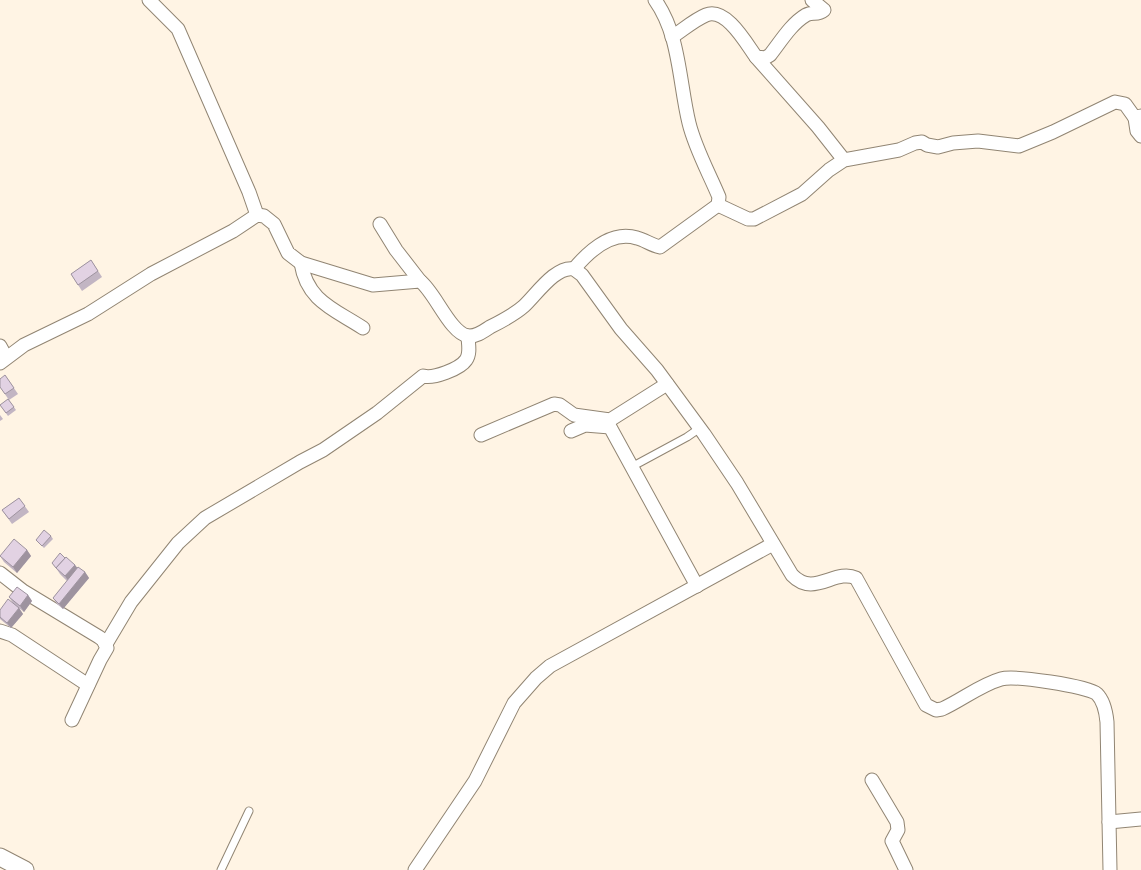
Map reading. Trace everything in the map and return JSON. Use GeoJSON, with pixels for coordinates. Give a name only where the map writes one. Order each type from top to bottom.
{"type":"FeatureCollection","features":[{"type":"Feature","properties":{"kind":"street"},"geometry":{"type":"LineString","coordinates":[[574,269],[583,258],[604,242],[624,235],[638,238],[660,247],[718,205],[719,197],[690,125],[672,38],[662,10],[655,0]]}},
{"type":"Feature","properties":{"kind":"street"},"geometry":{"type":"LineString","coordinates":[[756,57],[765,58],[770,56],[795,23],[809,14],[819,14],[824,10],[812,0]]}},
{"type":"Feature","properties":{"kind":"street"},"geometry":{"type":"LineString","coordinates":[[152,1],[178,29],[249,192],[257,215]]}},
{"type":"Feature","properties":{"kind":"street"},"geometry":{"type":"LineString","coordinates":[[672,38],[706,15],[714,13],[720,15],[738,32],[756,57],[818,127],[844,160]]}},
{"type":"Feature","properties":{"kind":"street"},"geometry":{"type":"LineString","coordinates":[[718,205],[748,219],[754,219],[802,194],[829,170],[844,160],[899,150],[915,143],[922,142],[927,145],[938,147],[953,143],[978,141],[1019,146],[1053,132],[1115,102],[1125,104],[1138,117],[1137,131],[1141,136]]}},
{"type":"Feature","properties":{"kind":"street"},"geometry":{"type":"LineString","coordinates":[[0,346],[3,360],[34,340],[100,307],[151,274],[233,231],[257,215],[264,216],[274,224],[288,253],[301,263],[372,285],[420,281]]}},
{"type":"Feature","properties":{"kind":"street"},"geometry":{"type":"LineString","coordinates":[[380,224],[396,250],[420,281],[428,288],[459,331],[468,336],[479,333],[510,317],[524,306],[561,270],[574,269],[582,275],[621,329],[667,384],[697,430],[737,483],[792,575],[800,583],[811,584],[844,577],[852,576],[856,578],[906,671],[926,705],[930,708],[942,709],[978,689],[1002,678],[1065,684],[1085,688],[1096,693],[1102,700],[1107,722],[1110,870]]}},
{"type":"Feature","properties":{"kind":"street"},"geometry":{"type":"LineString","coordinates":[[301,263],[303,278],[316,297],[334,311],[363,328]]}},
{"type":"Feature","properties":{"kind":"street"},"geometry":{"type":"LineString","coordinates":[[72,720],[105,653],[107,648],[106,644],[135,596],[178,543],[205,518],[323,450],[377,413],[423,376],[430,378],[462,365],[468,355],[468,336]]}},
{"type":"Feature","properties":{"kind":"street"},"geometry":{"type":"LineString","coordinates":[[481,435],[554,404],[560,406],[570,414],[610,420],[667,384]]}},
{"type":"Feature","properties":{"kind":"street"},"geometry":{"type":"LineString","coordinates":[[571,431],[585,425],[610,427],[697,586]]}},
{"type":"Feature","properties":{"kind":"street"},"geometry":{"type":"LineString","coordinates":[[415,870],[475,780],[514,703],[536,678],[550,666],[773,544]]}},
{"type":"Feature","properties":{"kind":"street"},"geometry":{"type":"LineString","coordinates":[[0,573],[23,591],[99,638],[106,644]]}},
{"type":"Feature","properties":{"kind":"street"},"geometry":{"type":"LineString","coordinates":[[0,631],[12,635],[88,685]]}},
{"type":"Feature","properties":{"kind":"street"},"geometry":{"type":"LineString","coordinates":[[872,780],[897,822],[898,830],[892,841],[906,870]]}},
{"type":"Feature","properties":{"kind":"street"},"geometry":{"type":"LineString","coordinates":[[1109,822],[1141,819]]}},
{"type":"Feature","properties":{"kind":"street"},"geometry":{"type":"LineString","coordinates":[[0,857],[25,870]]}},
{"type":"Feature","properties":{"kind":"lane"},"geometry":{"type":"LineString","coordinates":[[637,464],[697,430]]}},
{"type":"Feature","properties":{"kind":"lane"},"geometry":{"type":"LineString","coordinates":[[220,870],[249,811]]}},
{"type":"Feature","properties":{"kind":"building"},"geometry":{"type":"Polygon","coordinates":[[[91,260],[98,271],[78,285],[71,274],[91,260]]]}},
{"type":"Feature","properties":{"kind":"building"},"geometry":{"type":"Polygon","coordinates":[[[5,375],[14,388],[5,394],[0,387],[0,379],[5,375]]]}},
{"type":"Feature","properties":{"kind":"building"},"geometry":{"type":"Polygon","coordinates":[[[8,399],[14,407],[6,413],[0,405],[8,399]]]}},
{"type":"Feature","properties":{"kind":"building"},"geometry":{"type":"Polygon","coordinates":[[[19,498],[25,506],[9,519],[2,510],[19,498]]]}},
{"type":"Feature","properties":{"kind":"building"},"geometry":{"type":"Polygon","coordinates":[[[44,530],[51,536],[42,546],[36,540],[44,530]]]}},
{"type":"Feature","properties":{"kind":"building"},"geometry":{"type":"Polygon","coordinates":[[[14,539],[27,550],[13,567],[0,556],[14,539]]]}},
{"type":"Feature","properties":{"kind":"building"},"geometry":{"type":"Polygon","coordinates":[[[60,553],[65,558],[56,568],[52,563],[60,553]]]}},
{"type":"Feature","properties":{"kind":"building"},"geometry":{"type":"Polygon","coordinates":[[[66,557],[75,565],[65,576],[56,568],[66,557]]]}},
{"type":"Feature","properties":{"kind":"building"},"geometry":{"type":"Polygon","coordinates":[[[78,567],[85,572],[59,604],[53,598],[78,567]]]}},
{"type":"Feature","properties":{"kind":"building"},"geometry":{"type":"Polygon","coordinates":[[[17,587],[28,595],[20,606],[9,597],[17,587]]]}},
{"type":"Feature","properties":{"kind":"building"},"geometry":{"type":"Polygon","coordinates":[[[8,599],[19,608],[7,623],[0,617],[0,610],[8,599]]]}}]}
